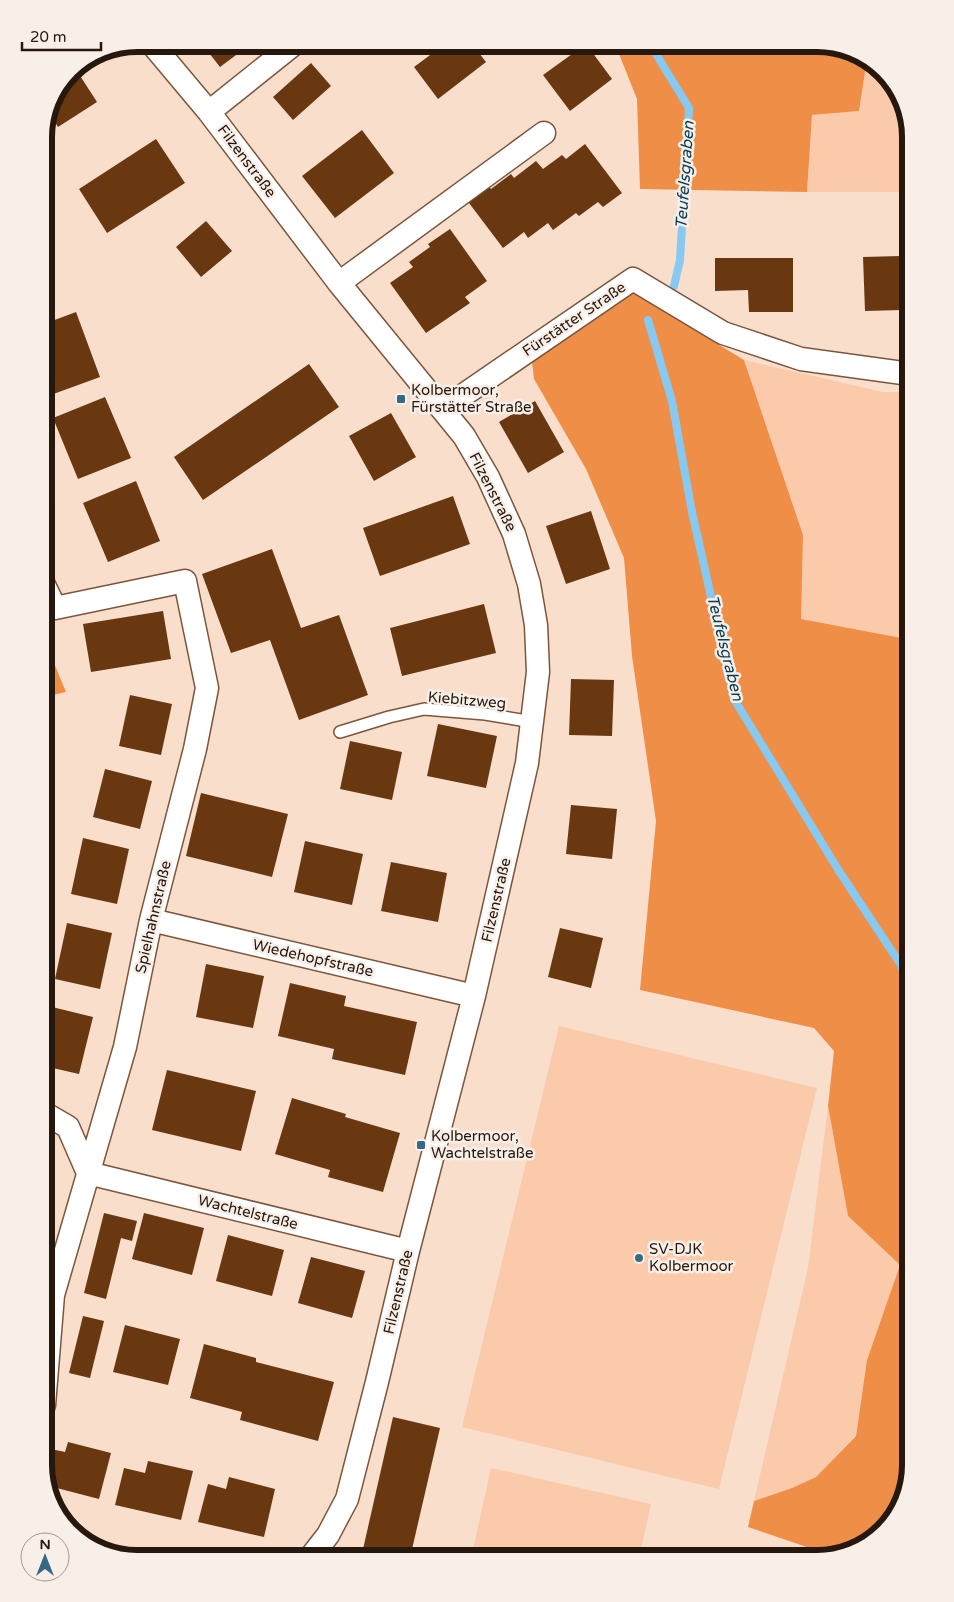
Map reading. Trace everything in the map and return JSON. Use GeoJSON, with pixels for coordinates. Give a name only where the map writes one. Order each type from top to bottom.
{"type":"FeatureCollection","features":[{"type":"Feature","properties":{"kind":"street","name":"Filzenstraße"},"geometry":{"type":"LineString","coordinates":[[159,52],[209,112],[339,283],[464,436],[488,477],[514,534],[529,584],[536,625],[538,672],[527,763],[474,996],[347,1499],[328,1535],[317,1549]]}},
{"type":"Feature","properties":{"kind":"street","name":"Filzenstraße"},"geometry":{"type":"LineString","coordinates":[[209,112],[284,52]]}},
{"type":"Feature","properties":{"kind":"street"},"geometry":{"type":"LineString","coordinates":[[339,283],[544,133]]}},
{"type":"Feature","properties":{"kind":"street","name":"Fürstätter Straße"},"geometry":{"type":"LineString","coordinates":[[443,409],[633,279],[723,334],[801,359],[902,373]]}},
{"type":"Feature","properties":{"kind":"street","name":"Spielhahnstraße"},"geometry":{"type":"LineString","coordinates":[[52,1306],[53,1295],[125,1046],[151,920],[195,749],[207,688],[185,581],[55,608],[53,603]]}},
{"type":"Feature","properties":{"kind":"street","name":"Wiedehopfstraße"},"geometry":{"type":"LineString","coordinates":[[151,920],[474,996]]}},
{"type":"Feature","properties":{"kind":"street"},"geometry":{"type":"LineString","coordinates":[[52,1118],[68,1128],[88,1173]]}},
{"type":"Feature","properties":{"kind":"street","name":"Wachtelstraße"},"geometry":{"type":"LineString","coordinates":[[88,1173],[408,1252]]}},
{"type":"Feature","properties":{"kind":"lane","name":"Kiebitzweg"},"geometry":{"type":"LineString","coordinates":[[340,732],[389,717],[424,709],[484,714],[533,722]]}},
{"type":"Feature","properties":{"kind":"shaded area"},"geometry":{"type":"Polygon","coordinates":[[[618,53],[822,53],[844,57],[866,68],[859,111],[812,115],[807,192],[640,189],[637,99],[618,53]]]}},
{"type":"Feature","properties":{"kind":"shaded area"},"geometry":{"type":"Polygon","coordinates":[[[866,68],[887,90],[897,110],[902,137],[902,192],[807,192],[812,115],[859,111],[866,68]]]}},
{"type":"Feature","properties":{"kind":"shaded area"},"geometry":{"type":"Polygon","coordinates":[[[631,291],[744,360],[803,535],[801,619],[902,638],[902,1465],[899,1487],[884,1516],[864,1535],[839,1547],[815,1550],[748,1527],[754,1501],[792,1488],[816,1477],[856,1436],[867,1360],[900,1265],[848,1216],[828,1106],[834,1051],[814,1028],[640,990],[656,821],[632,656],[624,558],[586,469],[534,379],[532,362],[631,291]]]}},
{"type":"Feature","properties":{"kind":"shaded area"},"geometry":{"type":"Polygon","coordinates":[[[744,360],[883,392],[902,392],[902,638],[800,619],[803,535],[744,360]]]}},
{"type":"Feature","properties":{"kind":"shaded area"},"geometry":{"type":"Polygon","coordinates":[[[53,660],[66,692],[53,695],[53,660]]]}},
{"type":"Feature","properties":{"kind":"shaded area","name":"SV-DJK Kolbermoor"},"geometry":{"type":"Polygon","coordinates":[[[559,1026],[817,1088],[719,1489],[462,1427],[559,1026]]]}},
{"type":"Feature","properties":{"kind":"shaded area"},"geometry":{"type":"Polygon","coordinates":[[[828,1106],[848,1216],[900,1265],[867,1360],[856,1435],[816,1477],[792,1488],[754,1501],[808,1268],[828,1106]]]}},
{"type":"Feature","properties":{"kind":"shaded area"},"geometry":{"type":"Polygon","coordinates":[[[491,1468],[651,1504],[641,1550],[473,1549],[491,1468]]]}},
{"type":"Feature","properties":{"kind":"building"},"geometry":{"type":"Polygon","coordinates":[[[208,52],[240,52],[220,67],[208,52]]]}},
{"type":"Feature","properties":{"kind":"building"},"geometry":{"type":"Polygon","coordinates":[[[434,52],[479,52],[486,62],[438,99],[414,67],[434,52]]]}},
{"type":"Feature","properties":{"kind":"building"},"geometry":{"type":"Polygon","coordinates":[[[574,53],[592,53],[612,79],[570,111],[543,75],[574,53]]]}},
{"type":"Feature","properties":{"kind":"building"},"geometry":{"type":"Polygon","coordinates":[[[311,63],[331,86],[293,120],[273,97],[311,63]]]}},
{"type":"Feature","properties":{"kind":"building"},"geometry":{"type":"Polygon","coordinates":[[[80,75],[97,102],[58,127],[54,121],[61,100],[80,75]]]}},
{"type":"Feature","properties":{"kind":"building"},"geometry":{"type":"Polygon","coordinates":[[[362,130],[394,173],[335,218],[302,176],[362,130]]]}},
{"type":"Feature","properties":{"kind":"building"},"geometry":{"type":"Polygon","coordinates":[[[156,139],[185,183],[107,233],[79,189],[156,139]]]}},
{"type":"Feature","properties":{"kind":"building"},"geometry":{"type":"Polygon","coordinates":[[[585,144],[622,193],[603,207],[598,202],[579,216],[576,213],[553,230],[548,223],[528,238],[524,232],[503,248],[466,199],[487,184],[491,189],[511,174],[514,178],[536,161],[543,169],[562,155],[566,159],[585,144]]]}},
{"type":"Feature","properties":{"kind":"building"},"geometry":{"type":"Polygon","coordinates":[[[206,221],[232,251],[201,277],[176,247],[206,221]]]}},
{"type":"Feature","properties":{"kind":"building"},"geometry":{"type":"Polygon","coordinates":[[[450,229],[487,281],[465,297],[470,303],[426,333],[390,283],[413,267],[409,262],[430,247],[428,244],[450,229]]]}},
{"type":"Feature","properties":{"kind":"building"},"geometry":{"type":"Polygon","coordinates":[[[900,256],[901,310],[865,311],[863,257],[900,256]]]}},
{"type":"Feature","properties":{"kind":"building"},"geometry":{"type":"Polygon","coordinates":[[[715,258],[793,258],[793,312],[749,312],[748,290],[715,291],[715,258]]]}},
{"type":"Feature","properties":{"kind":"building"},"geometry":{"type":"Polygon","coordinates":[[[76,312],[100,377],[53,394],[53,321],[76,312]]]}},
{"type":"Feature","properties":{"kind":"building"},"geometry":{"type":"Polygon","coordinates":[[[309,364],[339,407],[203,500],[174,457],[309,364]]]}},
{"type":"Feature","properties":{"kind":"building"},"geometry":{"type":"Polygon","coordinates":[[[105,397],[131,458],[78,479],[53,418],[105,397]]]}},
{"type":"Feature","properties":{"kind":"building"},"geometry":{"type":"Polygon","coordinates":[[[535,401],[564,452],[528,473],[499,422],[535,401]]]}},
{"type":"Feature","properties":{"kind":"building"},"geometry":{"type":"Polygon","coordinates":[[[391,413],[416,457],[374,481],[349,436],[391,413]]]}},
{"type":"Feature","properties":{"kind":"building"},"geometry":{"type":"Polygon","coordinates":[[[136,481],[160,541],[108,562],[83,503],[136,481]]]}},
{"type":"Feature","properties":{"kind":"building"},"geometry":{"type":"Polygon","coordinates":[[[453,496],[470,544],[380,576],[363,528],[453,496]]]}},
{"type":"Feature","properties":{"kind":"building"},"geometry":{"type":"Polygon","coordinates":[[[591,511],[610,569],[566,584],[546,526],[591,511]]]}},
{"type":"Feature","properties":{"kind":"building"},"geometry":{"type":"Polygon","coordinates":[[[272,549],[301,628],[339,615],[368,695],[299,720],[270,640],[231,653],[202,574],[272,549]]]}},
{"type":"Feature","properties":{"kind":"building"},"geometry":{"type":"Polygon","coordinates":[[[484,604],[496,653],[402,676],[390,628],[484,604]]]}},
{"type":"Feature","properties":{"kind":"building"},"geometry":{"type":"Polygon","coordinates":[[[163,611],[171,659],[91,672],[83,624],[163,611]]]}},
{"type":"Feature","properties":{"kind":"building"},"geometry":{"type":"Polygon","coordinates":[[[571,679],[614,680],[612,736],[569,735],[571,679]]]}},
{"type":"Feature","properties":{"kind":"building"},"geometry":{"type":"Polygon","coordinates":[[[130,695],[172,704],[161,755],[119,746],[130,695]]]}},
{"type":"Feature","properties":{"kind":"building"},"geometry":{"type":"Polygon","coordinates":[[[438,724],[497,736],[486,788],[427,776],[438,724]]]}},
{"type":"Feature","properties":{"kind":"building"},"geometry":{"type":"Polygon","coordinates":[[[350,741],[402,752],[392,800],[340,789],[350,741]]]}},
{"type":"Feature","properties":{"kind":"building"},"geometry":{"type":"Polygon","coordinates":[[[105,769],[152,781],[140,829],[93,817],[105,769]]]}},
{"type":"Feature","properties":{"kind":"building"},"geometry":{"type":"Polygon","coordinates":[[[201,793],[288,814],[272,877],[186,856],[201,793]]]}},
{"type":"Feature","properties":{"kind":"building"},"geometry":{"type":"Polygon","coordinates":[[[571,805],[617,809],[612,859],[566,854],[571,805]]]}},
{"type":"Feature","properties":{"kind":"building"},"geometry":{"type":"Polygon","coordinates":[[[83,838],[129,849],[117,904],[71,894],[83,838]]]}},
{"type":"Feature","properties":{"kind":"building"},"geometry":{"type":"Polygon","coordinates":[[[305,841],[363,854],[352,905],[294,892],[305,841]]]}},
{"type":"Feature","properties":{"kind":"building"},"geometry":{"type":"Polygon","coordinates":[[[391,862],[447,873],[438,922],[381,911],[391,862]]]}},
{"type":"Feature","properties":{"kind":"building"},"geometry":{"type":"Polygon","coordinates":[[[67,923],[112,933],[100,989],[55,979],[67,923]]]}},
{"type":"Feature","properties":{"kind":"building"},"geometry":{"type":"Polygon","coordinates":[[[560,928],[603,938],[591,988],[548,977],[560,928]]]}},
{"type":"Feature","properties":{"kind":"building"},"geometry":{"type":"Polygon","coordinates":[[[206,964],[264,976],[253,1028],[196,1017],[206,964]]]}},
{"type":"Feature","properties":{"kind":"building"},"geometry":{"type":"Polygon","coordinates":[[[290,983],[346,996],[344,1006],[417,1022],[405,1075],[332,1059],[334,1049],[278,1036],[290,983]]]}},
{"type":"Feature","properties":{"kind":"building"},"geometry":{"type":"Polygon","coordinates":[[[52,1007],[93,1017],[79,1074],[52,1068],[52,1007]]]}},
{"type":"Feature","properties":{"kind":"building"},"geometry":{"type":"Polygon","coordinates":[[[167,1070],[256,1091],[241,1151],[152,1130],[167,1070]]]}},
{"type":"Feature","properties":{"kind":"building"},"geometry":{"type":"Polygon","coordinates":[[[292,1098],[346,1114],[345,1117],[400,1133],[383,1192],[328,1177],[330,1170],[275,1154],[292,1098]]]}},
{"type":"Feature","properties":{"kind":"building"},"geometry":{"type":"Polygon","coordinates":[[[104,1213],[137,1221],[132,1241],[121,1238],[106,1299],[84,1293],[104,1213]]]}},
{"type":"Feature","properties":{"kind":"building"},"geometry":{"type":"Polygon","coordinates":[[[144,1213],[204,1228],[192,1275],[132,1259],[144,1213]]]}},
{"type":"Feature","properties":{"kind":"building"},"geometry":{"type":"Polygon","coordinates":[[[228,1235],[284,1250],[272,1296],[216,1281],[228,1235]]]}},
{"type":"Feature","properties":{"kind":"building"},"geometry":{"type":"Polygon","coordinates":[[[311,1257],[365,1271],[352,1318],[298,1303],[311,1257]]]}},
{"type":"Feature","properties":{"kind":"building"},"geometry":{"type":"Polygon","coordinates":[[[83,1316],[104,1321],[90,1378],[69,1373],[83,1316]]]}},
{"type":"Feature","properties":{"kind":"building"},"geometry":{"type":"Polygon","coordinates":[[[125,1325],[180,1339],[168,1385],[113,1372],[125,1325]]]}},
{"type":"Feature","properties":{"kind":"building"},"geometry":{"type":"Polygon","coordinates":[[[204,1344],[256,1358],[256,1362],[334,1382],[318,1441],[240,1420],[242,1412],[190,1398],[204,1344]]]}},
{"type":"Feature","properties":{"kind":"building"},"geometry":{"type":"Polygon","coordinates":[[[393,1417],[440,1428],[412,1549],[363,1549],[393,1417]]]}},
{"type":"Feature","properties":{"kind":"building"},"geometry":{"type":"Polygon","coordinates":[[[68,1442],[111,1453],[99,1499],[56,1488],[52,1465],[52,1449],[65,1452],[68,1442]]]}},
{"type":"Feature","properties":{"kind":"building"},"geometry":{"type":"Polygon","coordinates":[[[148,1461],[193,1471],[181,1520],[115,1505],[124,1468],[145,1473],[148,1461]]]}},
{"type":"Feature","properties":{"kind":"building"},"geometry":{"type":"Polygon","coordinates":[[[229,1477],[275,1489],[264,1537],[198,1522],[208,1484],[226,1489],[229,1477]]]}},
{"type":"Feature","properties":{"kind":"waterway","name":"Teufelsgraben"},"geometry":{"type":"LineString","coordinates":[[655,53],[689,108],[680,260],[674,286]]}},
{"type":"Feature","properties":{"kind":"waterway","name":"Teufelsgraben"},"geometry":{"type":"LineString","coordinates":[[648,320],[672,401],[692,512],[734,699],[839,871],[902,968]]}},
{"type":"Feature","properties":{"kind":"place","name":"Kolbermoor, Fürstätter Straße"},"geometry":{"type":"Point","coordinates":[401,399]}},
{"type":"Feature","properties":{"kind":"place","name":"Kolbermoor, Wachtelstraße"},"geometry":{"type":"Point","coordinates":[421,1145]}},
{"type":"Feature","properties":{"kind":"place","name":"SV-DJK Kolbermoor"},"geometry":{"type":"Point","coordinates":[639,1258]}}]}
